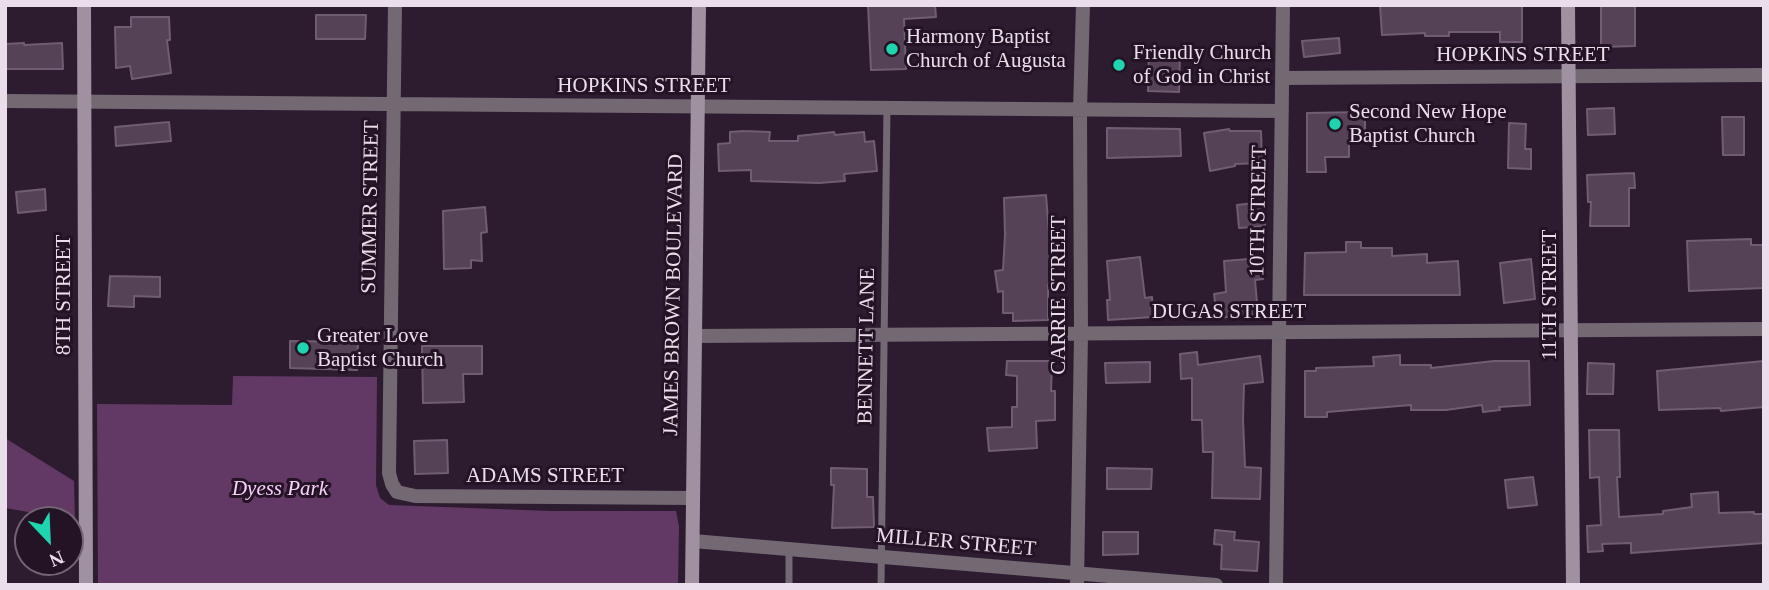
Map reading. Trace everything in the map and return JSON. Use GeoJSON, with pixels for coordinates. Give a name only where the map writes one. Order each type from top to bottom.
{"type":"FeatureCollection","features":[{"type":"Feature","properties":{"kind":"street","name":"8TH STREET"},"geometry":{"type":"LineString","coordinates":[[84,5],[86,585]]}},
{"type":"Feature","properties":{"kind":"street","name":"SUMMER STREET"},"geometry":{"type":"LineString","coordinates":[[395,5],[389,473],[397,492]]}},
{"type":"Feature","properties":{"kind":"street","name":"JAMES BROWN BOULEVARD"},"geometry":{"type":"LineString","coordinates":[[692,585],[699,5]]}},
{"type":"Feature","properties":{"kind":"street","name":"CARRIE STREET"},"geometry":{"type":"LineString","coordinates":[[1077,580],[1083,5]]}},
{"type":"Feature","properties":{"kind":"street","name":"10TH STREET"},"geometry":{"type":"LineString","coordinates":[[1276,585],[1283,5]]}},
{"type":"Feature","properties":{"kind":"street","name":"11TH STREET"},"geometry":{"type":"LineString","coordinates":[[1568,5],[1573,585]]}},
{"type":"Feature","properties":{"kind":"street","name":"HOPKINS STREET"},"geometry":{"type":"LineString","coordinates":[[1282,78],[1764,75]]}},
{"type":"Feature","properties":{"kind":"street","name":"HOPKINS STREET"},"geometry":{"type":"LineString","coordinates":[[5,101],[1282,111]]}},
{"type":"Feature","properties":{"kind":"street","name":"DUGAS STREET"},"geometry":{"type":"LineString","coordinates":[[695,336],[1764,329]]}},
{"type":"Feature","properties":{"kind":"street","name":"ADAMS STREET"},"geometry":{"type":"LineString","coordinates":[[397,492],[415,496],[693,498]]}},
{"type":"Feature","properties":{"kind":"street","name":"MILLER STREET"},"geometry":{"type":"LineString","coordinates":[[692,541],[882,556],[1077,580],[1216,585]]}},
{"type":"Feature","properties":{"kind":"lane","name":"BENNETT LANE"},"geometry":{"type":"LineString","coordinates":[[881,585],[887,107]]}},
{"type":"Feature","properties":{"kind":"lane"},"geometry":{"type":"LineString","coordinates":[[789,549],[789,585]]}},
{"type":"Feature","properties":{"kind":"green space","name":"Dyess Park"},"geometry":{"type":"Polygon","coordinates":[[[233,376],[377,377],[376,485],[380,498],[389,505],[551,511],[676,511],[679,526],[678,585],[98,585],[97,404],[232,405],[233,376]]]}},
{"type":"Feature","properties":{"kind":"green space"},"geometry":{"type":"Polygon","coordinates":[[[5,438],[74,481],[75,506],[5,508],[5,438]]]}},
{"type":"Feature","properties":{"kind":"building"},"geometry":{"type":"Polygon","coordinates":[[[868,5],[935,5],[936,17],[904,19],[906,69],[871,70],[868,5]]]}},
{"type":"Feature","properties":{"kind":"building"},"geometry":{"type":"Polygon","coordinates":[[[1380,5],[1522,5],[1522,42],[1500,42],[1500,32],[1449,32],[1449,36],[1425,36],[1425,33],[1382,35],[1380,5]]]}},
{"type":"Feature","properties":{"kind":"building"},"geometry":{"type":"Polygon","coordinates":[[[1601,5],[1635,5],[1635,46],[1601,47],[1601,5]]]}},
{"type":"Feature","properties":{"kind":"building"},"geometry":{"type":"Polygon","coordinates":[[[316,15],[366,15],[365,39],[316,39],[316,15]]]}},
{"type":"Feature","properties":{"kind":"building"},"geometry":{"type":"Polygon","coordinates":[[[131,17],[169,17],[170,40],[167,40],[171,73],[132,79],[130,66],[116,68],[115,27],[131,27],[131,17]]]}},
{"type":"Feature","properties":{"kind":"building"},"geometry":{"type":"Polygon","coordinates":[[[1339,38],[1340,53],[1304,57],[1302,41],[1339,38]]]}},
{"type":"Feature","properties":{"kind":"building"},"geometry":{"type":"Polygon","coordinates":[[[62,43],[63,69],[5,69],[5,44],[62,43]]]}},
{"type":"Feature","properties":{"kind":"building"},"geometry":{"type":"Polygon","coordinates":[[[1149,50],[1180,51],[1179,92],[1148,91],[1149,50]]]}},
{"type":"Feature","properties":{"kind":"building"},"geometry":{"type":"Polygon","coordinates":[[[1614,108],[1615,134],[1588,135],[1587,109],[1614,108]]]}},
{"type":"Feature","properties":{"kind":"building","name":"Second New Hope Baptist Church"},"geometry":{"type":"Polygon","coordinates":[[[1365,112],[1365,138],[1349,139],[1349,157],[1325,157],[1326,172],[1307,172],[1307,113],[1365,112]]]}},
{"type":"Feature","properties":{"kind":"building"},"geometry":{"type":"Polygon","coordinates":[[[1722,117],[1744,117],[1744,155],[1723,155],[1722,117]]]}},
{"type":"Feature","properties":{"kind":"building"},"geometry":{"type":"Polygon","coordinates":[[[169,122],[171,141],[116,146],[115,127],[169,122]]]}},
{"type":"Feature","properties":{"kind":"building"},"geometry":{"type":"Polygon","coordinates":[[[1509,123],[1526,124],[1525,149],[1531,149],[1531,169],[1508,168],[1509,123]]]}},
{"type":"Feature","properties":{"kind":"building"},"geometry":{"type":"Polygon","coordinates":[[[1107,128],[1180,129],[1181,156],[1107,158],[1107,128]]]}},
{"type":"Feature","properties":{"kind":"building"},"geometry":{"type":"Polygon","coordinates":[[[1229,129],[1261,131],[1262,163],[1235,164],[1210,171],[1204,133],[1229,129]]]}},
{"type":"Feature","properties":{"kind":"building"},"geometry":{"type":"Polygon","coordinates":[[[730,132],[770,132],[769,141],[798,141],[798,136],[834,132],[835,135],[864,132],[865,142],[874,141],[877,171],[844,174],[845,181],[819,183],[751,181],[751,170],[719,171],[718,144],[730,143],[730,132]]]}},
{"type":"Feature","properties":{"kind":"building"},"geometry":{"type":"Polygon","coordinates":[[[1634,173],[1635,188],[1629,188],[1629,226],[1590,226],[1591,202],[1588,202],[1587,175],[1634,173]]]}},
{"type":"Feature","properties":{"kind":"building"},"geometry":{"type":"Polygon","coordinates":[[[45,189],[46,210],[18,213],[16,192],[45,189]]]}},
{"type":"Feature","properties":{"kind":"building"},"geometry":{"type":"Polygon","coordinates":[[[1046,195],[1053,284],[1048,285],[1048,320],[1013,321],[1013,313],[1003,313],[1003,291],[998,292],[995,271],[1003,270],[1004,198],[1046,195]]]}},
{"type":"Feature","properties":{"kind":"building"},"geometry":{"type":"Polygon","coordinates":[[[1263,202],[1265,226],[1239,228],[1237,205],[1263,202]]]}},
{"type":"Feature","properties":{"kind":"building"},"geometry":{"type":"Polygon","coordinates":[[[485,207],[487,232],[481,233],[482,261],[471,260],[471,268],[444,269],[443,211],[485,207]]]}},
{"type":"Feature","properties":{"kind":"building"},"geometry":{"type":"Polygon","coordinates":[[[1751,239],[1751,245],[1764,245],[1764,288],[1689,291],[1687,241],[1751,239]]]}},
{"type":"Feature","properties":{"kind":"building"},"geometry":{"type":"Polygon","coordinates":[[[1346,242],[1361,242],[1361,248],[1392,248],[1392,256],[1427,254],[1427,263],[1458,261],[1460,295],[1304,295],[1305,253],[1346,252],[1346,242]]]}},
{"type":"Feature","properties":{"kind":"building"},"geometry":{"type":"Polygon","coordinates":[[[1140,257],[1145,298],[1152,297],[1153,317],[1108,320],[1107,300],[1110,300],[1107,261],[1140,257]]]}},
{"type":"Feature","properties":{"kind":"building"},"geometry":{"type":"Polygon","coordinates":[[[1262,258],[1263,279],[1255,280],[1258,314],[1217,318],[1214,294],[1226,292],[1224,261],[1262,258]]]}},
{"type":"Feature","properties":{"kind":"building"},"geometry":{"type":"Polygon","coordinates":[[[1531,259],[1535,299],[1504,303],[1500,263],[1531,259]]]}},
{"type":"Feature","properties":{"kind":"building"},"geometry":{"type":"Polygon","coordinates":[[[110,276],[160,277],[160,297],[134,296],[134,307],[108,306],[110,276]]]}},
{"type":"Feature","properties":{"kind":"building"},"geometry":{"type":"Polygon","coordinates":[[[290,341],[358,342],[357,370],[290,368],[290,341]]]}},
{"type":"Feature","properties":{"kind":"building"},"geometry":{"type":"Polygon","coordinates":[[[422,346],[482,346],[482,374],[463,374],[464,402],[423,403],[422,346]]]}},
{"type":"Feature","properties":{"kind":"building"},"geometry":{"type":"Polygon","coordinates":[[[1197,352],[1198,365],[1260,356],[1263,382],[1244,384],[1243,419],[1245,467],[1261,468],[1260,499],[1212,498],[1213,452],[1203,452],[1202,420],[1192,420],[1192,378],[1181,379],[1180,354],[1197,352]]]}},
{"type":"Feature","properties":{"kind":"building"},"geometry":{"type":"Polygon","coordinates":[[[1400,355],[1400,365],[1431,365],[1431,368],[1494,361],[1529,361],[1530,405],[1499,407],[1500,410],[1483,412],[1482,405],[1446,410],[1411,410],[1411,405],[1327,412],[1327,417],[1305,417],[1305,371],[1316,371],[1316,368],[1374,366],[1373,357],[1400,355]]]}},
{"type":"Feature","properties":{"kind":"building"},"geometry":{"type":"Polygon","coordinates":[[[1007,361],[1052,361],[1051,391],[1055,391],[1055,420],[1036,421],[1037,448],[989,451],[987,428],[1012,427],[1012,407],[1017,407],[1017,376],[1006,375],[1007,361]]]}},
{"type":"Feature","properties":{"kind":"building"},"geometry":{"type":"Polygon","coordinates":[[[1764,361],[1764,407],[1721,411],[1720,408],[1659,410],[1657,371],[1764,361]]]}},
{"type":"Feature","properties":{"kind":"building"},"geometry":{"type":"Polygon","coordinates":[[[1150,362],[1150,382],[1106,383],[1105,363],[1150,362]]]}},
{"type":"Feature","properties":{"kind":"building"},"geometry":{"type":"Polygon","coordinates":[[[1588,363],[1614,364],[1613,394],[1587,394],[1588,363]]]}},
{"type":"Feature","properties":{"kind":"building"},"geometry":{"type":"Polygon","coordinates":[[[1589,430],[1619,430],[1619,517],[1663,514],[1663,511],[1692,507],[1691,494],[1718,492],[1719,513],[1764,514],[1764,543],[1631,553],[1631,543],[1602,544],[1603,551],[1588,552],[1587,526],[1601,525],[1599,477],[1590,478],[1589,430]]]}},
{"type":"Feature","properties":{"kind":"building"},"geometry":{"type":"Polygon","coordinates":[[[447,440],[448,473],[415,474],[414,441],[447,440]]]}},
{"type":"Feature","properties":{"kind":"building"},"geometry":{"type":"Polygon","coordinates":[[[831,468],[867,469],[867,497],[873,497],[874,527],[832,528],[834,485],[831,485],[831,468]]]}},
{"type":"Feature","properties":{"kind":"building"},"geometry":{"type":"Polygon","coordinates":[[[1107,468],[1152,469],[1151,489],[1107,489],[1107,468]]]}},
{"type":"Feature","properties":{"kind":"building"},"geometry":{"type":"Polygon","coordinates":[[[1533,477],[1537,505],[1508,508],[1505,480],[1533,477]]]}},
{"type":"Feature","properties":{"kind":"building"},"geometry":{"type":"Polygon","coordinates":[[[1215,530],[1235,532],[1234,540],[1259,542],[1257,571],[1221,569],[1222,545],[1214,544],[1215,530]]]}},
{"type":"Feature","properties":{"kind":"building"},"geometry":{"type":"Polygon","coordinates":[[[1103,532],[1138,532],[1138,554],[1103,555],[1103,532]]]}},
{"type":"Feature","properties":{"kind":"place","name":"Harmony Baptist Church of Augusta"},"geometry":{"type":"Point","coordinates":[892,49]}},
{"type":"Feature","properties":{"kind":"place","name":"Friendly Church of God in Christ"},"geometry":{"type":"Point","coordinates":[1119,65]}},
{"type":"Feature","properties":{"kind":"place","name":"Second New Hope Baptist Church"},"geometry":{"type":"Point","coordinates":[1335,124]}},
{"type":"Feature","properties":{"kind":"place","name":"Greater Love Baptist Church"},"geometry":{"type":"Point","coordinates":[303,348]}}]}
